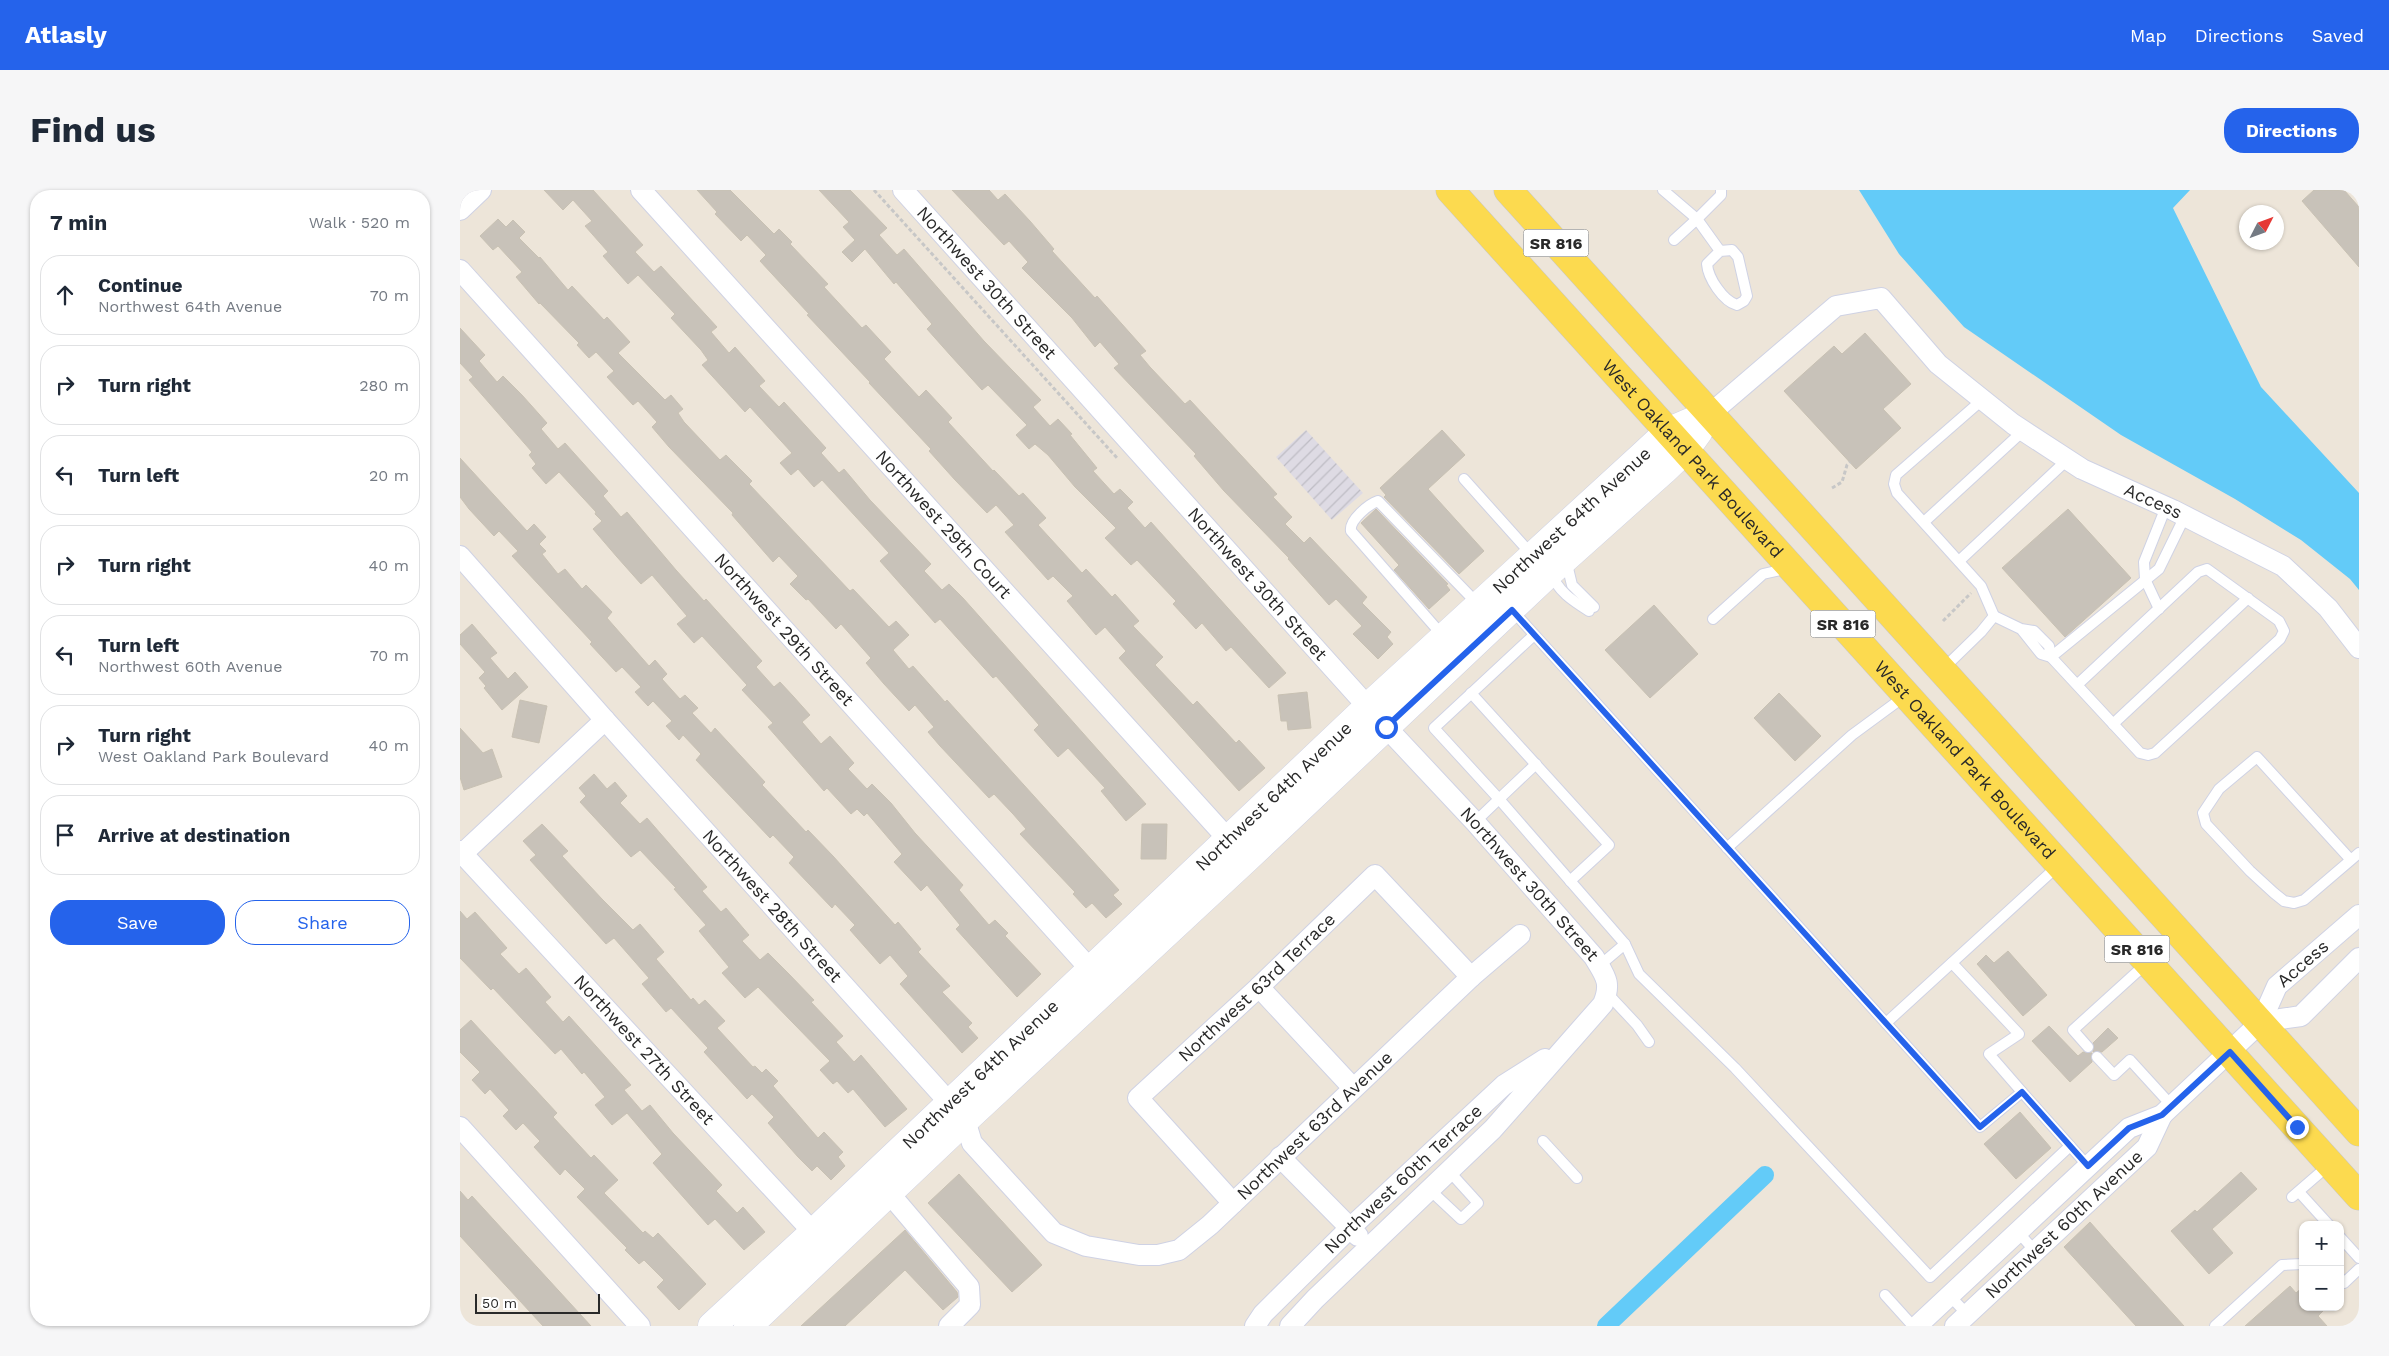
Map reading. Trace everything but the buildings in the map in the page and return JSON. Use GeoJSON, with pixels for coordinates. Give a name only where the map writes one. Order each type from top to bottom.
{"type":"FeatureCollection","features":[{"type":"Feature","properties":{"kind":"main road","name":"West Oakland Park Boulevard"},"geometry":{"type":"LineString","coordinates":[[1450,190],[2359,1196]]}},
{"type":"Feature","properties":{"kind":"main road","name":"SR 816"},"geometry":{"type":"LineString","coordinates":[[1508,190],[1712,413],[2359,1132]]}},
{"type":"Feature","properties":{"kind":"street"},"geometry":{"type":"LineString","coordinates":[[460,210],[481,190]]}},
{"type":"Feature","properties":{"kind":"street","name":"Northwest 29th Court"},"geometry":{"type":"LineString","coordinates":[[641,190],[1246,859]]}},
{"type":"Feature","properties":{"kind":"street","name":"Northwest 30th Street"},"geometry":{"type":"LineString","coordinates":[[903,190],[1386,727],[1475,822],[1594,958],[1605,980]]}},
{"type":"Feature","properties":{"kind":"street","name":"Northwest 29th Street"},"geometry":{"type":"LineString","coordinates":[[460,270],[1099,979]]}},
{"type":"Feature","properties":{"kind":"street","name":"Access"},"geometry":{"type":"LineString","coordinates":[[1712,413],[1836,306],[1881,298],[1938,364],[2023,431],[2082,469],[2185,516],[2283,566],[2328,608],[2359,648]]}},
{"type":"Feature","properties":{"kind":"street","name":"Northwest 64th Avenue"},"geometry":{"type":"LineString","coordinates":[[1099,979],[1228,839],[1368,706],[1476,608],[1551,555],[1677,440],[1712,413]]}},
{"type":"Feature","properties":{"kind":"street"},"geometry":{"type":"LineString","coordinates":[[1519,603],[1534,572],[1551,555]]}},
{"type":"Feature","properties":{"kind":"street","name":"Northwest 28th Street"},"geometry":{"type":"LineString","coordinates":[[460,556],[604,720],[958,1111],[972,1143],[1054,1233],[1086,1246]]}},
{"type":"Feature","properties":{"kind":"street","name":"Northwest 64th Avenue"},"geometry":{"type":"LineString","coordinates":[[748,1326],[821,1242],[958,1111],[1099,979],[1246,859],[1519,603]]}},
{"type":"Feature","properties":{"kind":"street"},"geometry":{"type":"LineString","coordinates":[[461,854],[604,720]]}},
{"type":"Feature","properties":{"kind":"street","name":"Northwest 27th Street"},"geometry":{"type":"LineString","coordinates":[[461,854],[821,1242]]}},
{"type":"Feature","properties":{"kind":"street","name":"Northwest 63rd Terrace"},"geometry":{"type":"LineString","coordinates":[[1233,1203],[1138,1098],[1259,987],[1375,875],[1471,977]]}},
{"type":"Feature","properties":{"kind":"street","name":"Access"},"geometry":{"type":"LineString","coordinates":[[2230,1052],[2261,1022],[2277,986],[2359,915]]}},
{"type":"Feature","properties":{"kind":"street","name":"Northwest 63rd Avenue"},"geometry":{"type":"LineString","coordinates":[[1086,1246],[1139,1255],[1158,1255],[1179,1250],[1210,1225],[1471,977],[1520,935]]}},
{"type":"Feature","properties":{"kind":"street","name":"Access"},"geometry":{"type":"LineString","coordinates":[[2261,1022],[2301,1016],[2359,958]]}},
{"type":"Feature","properties":{"kind":"street","name":"Northwest 60th Terrace"},"geometry":{"type":"LineString","coordinates":[[1290,1326],[1493,1129],[1603,1004],[1605,980]]}},
{"type":"Feature","properties":{"kind":"street"},"geometry":{"type":"LineString","coordinates":[[1259,987],[1353,1088]]}},
{"type":"Feature","properties":{"kind":"street","name":"Northwest 60th Terrace"},"geometry":{"type":"LineString","coordinates":[[1255,1326],[1263,1314],[1350,1228],[1504,1085],[1564,1047]]}},
{"type":"Feature","properties":{"kind":"street","name":"Northwest 60th Avenue"},"geometry":{"type":"LineString","coordinates":[[1915,1326],[1949,1295],[2036,1251],[2147,1147],[2167,1111],[2230,1052]]}},
{"type":"Feature","properties":{"kind":"street","name":"Northwest 64th Avenue"},"geometry":{"type":"LineString","coordinates":[[712,1326],[821,1242],[889,1193],[958,1111]]}},
{"type":"Feature","properties":{"kind":"street","name":"Northwest 60th Avenue"},"geometry":{"type":"LineString","coordinates":[[1961,1320],[2018,1232],[2129,1128],[2167,1111]]}},
{"type":"Feature","properties":{"kind":"street"},"geometry":{"type":"LineString","coordinates":[[460,1127],[640,1326]]}},
{"type":"Feature","properties":{"kind":"street"},"geometry":{"type":"LineString","coordinates":[[1280,1157],[1370,1248]]}},
{"type":"Feature","properties":{"kind":"street"},"geometry":{"type":"LineString","coordinates":[[1412,1170],[1430,1190]]}},
{"type":"Feature","properties":{"kind":"street"},"geometry":{"type":"LineString","coordinates":[[889,1193],[969,1288],[970,1305],[949,1326]]}},
{"type":"Feature","properties":{"kind":"lane"},"geometry":{"type":"LineString","coordinates":[[1663,190],[1697,219],[1720,251]]}},
{"type":"Feature","properties":{"kind":"lane"},"geometry":{"type":"LineString","coordinates":[[1674,240],[1697,219],[1720,194],[1721,190]]}},
{"type":"Feature","properties":{"kind":"lane"},"geometry":{"type":"LineString","coordinates":[[1732,250],[1738,257],[1747,296],[1737,306],[1731,303],[1708,275],[1707,264],[1720,251],[1732,250]]}},
{"type":"Feature","properties":{"kind":"lane"},"geometry":{"type":"LineString","coordinates":[[1982,400],[1896,475],[1894,484],[1897,493],[1982,586],[1994,616],[2021,629],[2034,631],[2049,646],[2051,657],[2140,753],[2155,753],[2280,639],[2284,631],[2279,621],[2207,569],[2198,572],[2077,685]]}},
{"type":"Feature","properties":{"kind":"lane"},"geometry":{"type":"LineString","coordinates":[[1924,522],[2023,431]]}},
{"type":"Feature","properties":{"kind":"lane"},"geometry":{"type":"LineString","coordinates":[[1959,561],[2067,460]]}},
{"type":"Feature","properties":{"kind":"lane"},"geometry":{"type":"LineString","coordinates":[[1464,479],[1551,555],[1592,609],[1567,597],[1554,582],[1551,555]]}},
{"type":"Feature","properties":{"kind":"lane"},"geometry":{"type":"LineString","coordinates":[[1444,637],[1351,531],[1350,527],[1353,521],[1378,501],[1470,596],[1476,608]]}},
{"type":"Feature","properties":{"kind":"lane"},"geometry":{"type":"LineString","coordinates":[[2159,609],[2146,579],[2144,562],[2166,507]]}},
{"type":"Feature","properties":{"kind":"lane"},"geometry":{"type":"LineString","coordinates":[[2051,657],[2159,569],[2185,516]]}},
{"type":"Feature","properties":{"kind":"lane"},"geometry":{"type":"LineString","coordinates":[[1713,619],[1763,574],[1791,567]]}},
{"type":"Feature","properties":{"kind":"lane"},"geometry":{"type":"LineString","coordinates":[[2113,724],[2248,598]]}},
{"type":"Feature","properties":{"kind":"lane"},"geometry":{"type":"LineString","coordinates":[[1519,603],[1534,635],[1980,1127],[2022,1092]]}},
{"type":"Feature","properties":{"kind":"lane"},"geometry":{"type":"LineString","coordinates":[[1942,669],[1981,632],[1994,616]]}},
{"type":"Feature","properties":{"kind":"lane"},"geometry":{"type":"LineString","coordinates":[[1534,635],[1434,728],[1626,944],[1639,974],[1735,1068],[1930,1277],[2070,1146]]}},
{"type":"Feature","properties":{"kind":"lane"},"geometry":{"type":"LineString","coordinates":[[1472,693],[1609,844],[1570,880]]}},
{"type":"Feature","properties":{"kind":"lane"},"geometry":{"type":"LineString","coordinates":[[1728,848],[1852,735],[1907,694]]}},
{"type":"Feature","properties":{"kind":"lane"},"geometry":{"type":"LineString","coordinates":[[2350,860],[2257,757],[2219,788],[2203,813],[2206,824],[2250,871],[2284,901],[2294,903],[2304,900],[2359,853]]}},
{"type":"Feature","properties":{"kind":"lane"},"geometry":{"type":"LineString","coordinates":[[1475,822],[1536,764]]}},
{"type":"Feature","properties":{"kind":"lane"},"geometry":{"type":"LineString","coordinates":[[1886,1023],[2060,864]]}},
{"type":"Feature","properties":{"kind":"lane"},"geometry":{"type":"LineString","coordinates":[[1626,944],[1605,980],[1649,1042]]}},
{"type":"Feature","properties":{"kind":"lane"},"geometry":{"type":"LineString","coordinates":[[2088,1047],[2073,1030],[2148,962]]}},
{"type":"Feature","properties":{"kind":"lane"},"geometry":{"type":"LineString","coordinates":[[1952,963],[2019,1034],[1989,1054],[2088,1166]]}},
{"type":"Feature","properties":{"kind":"lane"},"geometry":{"type":"LineString","coordinates":[[2097,1057],[2114,1075],[2130,1060],[2167,1111]]}},
{"type":"Feature","properties":{"kind":"lane"},"geometry":{"type":"LineString","coordinates":[[1544,1141],[1577,1178]]}},
{"type":"Feature","properties":{"kind":"lane"},"geometry":{"type":"LineString","coordinates":[[2325,1221],[2296,1194],[2330,1164]]}},
{"type":"Feature","properties":{"kind":"lane"},"geometry":{"type":"LineString","coordinates":[[1430,1190],[1461,1219],[1478,1202],[1449,1171]]}},
{"type":"Feature","properties":{"kind":"lane"},"geometry":{"type":"LineString","coordinates":[[2018,1232],[2036,1251]]}},
{"type":"Feature","properties":{"kind":"lane"},"geometry":{"type":"LineString","coordinates":[[2344,1245],[2359,1258]]}},
{"type":"Feature","properties":{"kind":"lane"},"geometry":{"type":"LineString","coordinates":[[2215,1326],[2282,1265],[2299,1264]]}},
{"type":"Feature","properties":{"kind":"lane"},"geometry":{"type":"LineString","coordinates":[[2344,1279],[2359,1269]]}},
{"type":"Feature","properties":{"kind":"lane"},"geometry":{"type":"LineString","coordinates":[[1885,1295],[1915,1326]]}},
{"type":"Feature","properties":{"kind":"lane"},"geometry":{"type":"LineString","coordinates":[[1949,1295],[1961,1320]]}},
{"type":"Feature","properties":{"kind":"path"},"geometry":{"type":"LineString","coordinates":[[874,190],[1120,462]]}},
{"type":"Feature","properties":{"kind":"path"},"geometry":{"type":"LineString","coordinates":[[1832,488],[1842,482],[1847,465],[1850,462]]}},
{"type":"Feature","properties":{"kind":"path"},"geometry":{"type":"LineString","coordinates":[[1943,621],[1973,591]]}},
{"type":"Feature","properties":{"kind":"shaded area"},"geometry":{"type":"Polygon","coordinates":[[[1306,430],[1363,493],[1332,520],[1276,457],[1306,430]]]}},
{"type":"Feature","properties":{"kind":"water"},"geometry":{"type":"Polygon","coordinates":[[[1859,190],[2190,190],[2173,208],[2261,387],[2359,493],[2359,590],[2350,579],[2301,540],[2235,499],[2121,435],[1964,327],[1899,254],[1859,190]]]}},
{"type":"Feature","properties":{"kind":"waterway"},"geometry":{"type":"LineString","coordinates":[[1606,1326],[1765,1175]]}},
{"type":"Feature","properties":{"kind":"route"},"geometry":{"type":"LineString","coordinates":[[1386,727],[1512,610],[1980,1127],[2022,1092],[2088,1166],[2129,1128],[2162,1115],[2230,1052],[2297,1127]]}}]}
